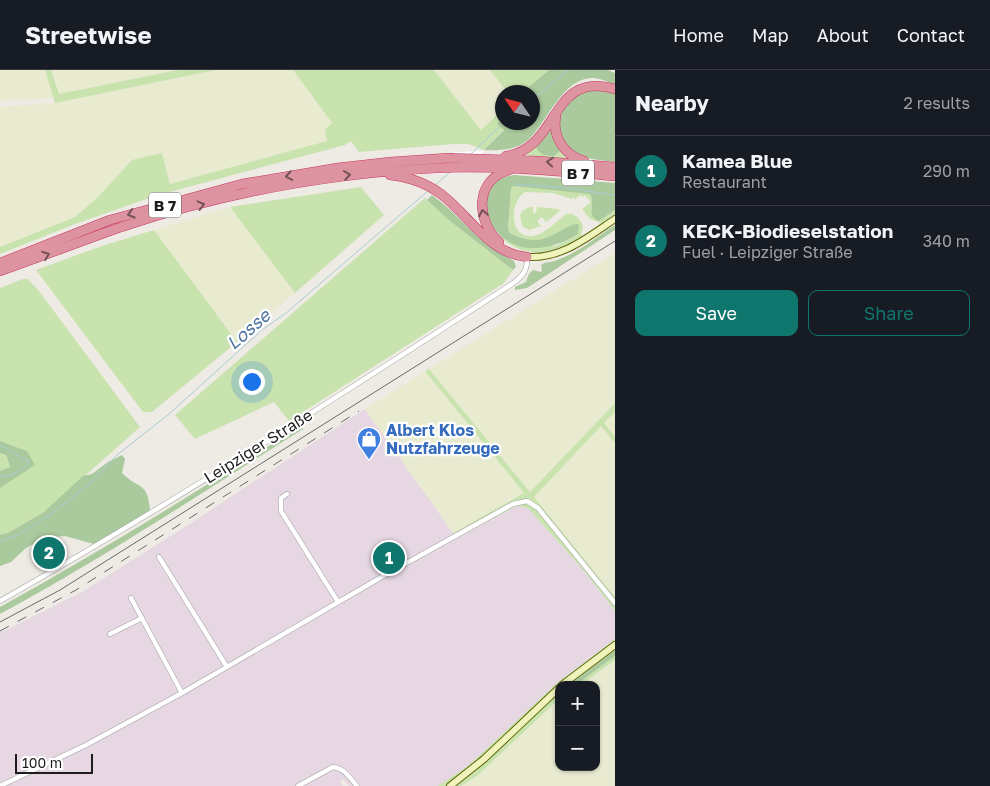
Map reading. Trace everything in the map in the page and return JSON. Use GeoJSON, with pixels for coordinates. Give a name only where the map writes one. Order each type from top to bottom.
{"type":"FeatureCollection","features":[{"type":"Feature","properties":{"kind":"highway"},"geometry":{"type":"LineString","coordinates":[[482,158],[512,155],[529,147],[542,134],[559,107],[570,94],[582,87],[596,85],[615,89]]}},
{"type":"Feature","properties":{"kind":"highway"},"geometry":{"type":"LineString","coordinates":[[559,107],[555,128],[561,145],[577,159],[599,166]]}},
{"type":"Feature","properties":{"kind":"highway","name":"B 7"},"geometry":{"type":"LineString","coordinates":[[0,263],[110,220],[242,184],[337,168],[448,158],[482,158],[615,167]]}},
{"type":"Feature","properties":{"kind":"highway","name":"B 7"},"geometry":{"type":"LineString","coordinates":[[0,271],[123,227],[192,207],[286,185],[373,172],[470,167],[515,168],[615,176]]}},
{"type":"Feature","properties":{"kind":"highway"},"geometry":{"type":"LineString","coordinates":[[515,168],[500,173],[490,182],[483,197],[482,212],[488,228],[496,240],[506,248],[527,257]]}},
{"type":"Feature","properties":{"kind":"highway"},"geometry":{"type":"LineString","coordinates":[[373,172],[403,177],[421,183],[441,195],[492,243],[512,254],[527,257]]}},
{"type":"Feature","properties":{"kind":"main road"},"geometry":{"type":"LineString","coordinates":[[527,257],[547,257],[562,252],[615,219]]}},
{"type":"Feature","properties":{"kind":"main road"},"geometry":{"type":"LineString","coordinates":[[567,681],[615,645]]}},
{"type":"Feature","properties":{"kind":"main road"},"geometry":{"type":"LineString","coordinates":[[450,786],[484,760],[555,692]]}},
{"type":"Feature","properties":{"kind":"street","name":"Leipziger Straße"},"geometry":{"type":"LineString","coordinates":[[0,601],[93,549],[512,284],[522,276],[526,269],[527,257]]}},
{"type":"Feature","properties":{"kind":"street"},"geometry":{"type":"LineString","coordinates":[[288,494],[281,498],[281,511],[338,602]]}},
{"type":"Feature","properties":{"kind":"street"},"geometry":{"type":"LineString","coordinates":[[0,786],[86,745],[182,693],[338,602],[513,504],[527,501],[538,508],[615,603]]}},
{"type":"Feature","properties":{"kind":"street"},"geometry":{"type":"LineString","coordinates":[[160,557],[227,667]]}},
{"type":"Feature","properties":{"kind":"street"},"geometry":{"type":"LineString","coordinates":[[131,598],[182,693]]}},
{"type":"Feature","properties":{"kind":"street"},"geometry":{"type":"LineString","coordinates":[[110,634],[142,618]]}},
{"type":"Feature","properties":{"kind":"street"},"geometry":{"type":"LineString","coordinates":[[298,786],[333,767],[343,770],[357,786]]}},
{"type":"Feature","properties":{"kind":"shaded area"},"geometry":{"type":"Polygon","coordinates":[[[365,409],[457,538],[518,506],[528,508],[585,572],[615,611],[615,639],[560,681],[555,681],[555,685],[468,766],[438,786],[349,786],[343,779],[340,781],[343,786],[0,786],[0,633],[82,592],[365,409]]]}},
{"type":"Feature","properties":{"kind":"green space"},"geometry":{"type":"Polygon","coordinates":[[[0,70],[45,70],[54,98],[0,101],[0,70]]]}},
{"type":"Feature","properties":{"kind":"green space"},"geometry":{"type":"Polygon","coordinates":[[[45,70],[51,70],[59,94],[178,70],[216,70],[55,103],[45,70]]]}},
{"type":"Feature","properties":{"kind":"green space"},"geometry":{"type":"Polygon","coordinates":[[[51,70],[178,70],[59,95],[51,70]]]}},
{"type":"Feature","properties":{"kind":"green space"},"geometry":{"type":"Polygon","coordinates":[[[216,70],[293,70],[332,124],[328,141],[208,175],[97,198],[75,217],[0,247],[0,107],[55,103],[216,70]]]}},
{"type":"Feature","properties":{"kind":"green space"},"geometry":{"type":"Polygon","coordinates":[[[293,70],[434,70],[481,130],[495,117],[495,130],[503,130],[484,150],[468,144],[454,144],[359,152],[351,141],[345,145],[158,195],[75,224],[0,254],[0,247],[75,217],[97,198],[132,160],[162,153],[170,184],[327,141],[325,130],[332,123],[293,70]]]}},
{"type":"Feature","properties":{"kind":"green space"},"geometry":{"type":"Polygon","coordinates":[[[434,70],[490,70],[502,85],[495,85],[495,117],[481,130],[434,70]]]}},
{"type":"Feature","properties":{"kind":"green space"},"geometry":{"type":"Polygon","coordinates":[[[490,70],[549,70],[531,85],[502,85],[490,70]]]}},
{"type":"Feature","properties":{"kind":"green space"},"geometry":{"type":"Polygon","coordinates":[[[549,70],[608,70],[615,73],[615,85],[593,78],[582,80],[573,85],[557,101],[540,126],[540,85],[531,85],[549,70]]]}},
{"type":"Feature","properties":{"kind":"green space"},"geometry":{"type":"Polygon","coordinates":[[[592,89],[615,93],[615,162],[578,155],[567,146],[560,132],[559,124],[563,109],[568,102],[574,96],[592,89]]]}},
{"type":"Feature","properties":{"kind":"green space"},"geometry":{"type":"Polygon","coordinates":[[[551,125],[561,150],[554,156],[548,156],[539,152],[536,147],[551,125]]]}},
{"type":"Feature","properties":{"kind":"green space"},"geometry":{"type":"Polygon","coordinates":[[[504,130],[537,130],[521,145],[509,149],[484,150],[504,130]]]}},
{"type":"Feature","properties":{"kind":"green space"},"geometry":{"type":"Polygon","coordinates":[[[542,135],[572,159],[518,155],[542,135]]]}},
{"type":"Feature","properties":{"kind":"green space"},"geometry":{"type":"Polygon","coordinates":[[[514,175],[615,183],[615,210],[599,221],[593,216],[590,194],[513,186],[511,188],[508,229],[510,233],[536,240],[548,237],[572,225],[579,225],[578,234],[549,246],[524,247],[506,240],[493,226],[487,210],[488,194],[497,182],[514,175]]]}},
{"type":"Feature","properties":{"kind":"green space"},"geometry":{"type":"Polygon","coordinates":[[[513,186],[587,193],[590,194],[593,201],[591,210],[602,219],[615,210],[615,214],[602,223],[590,219],[582,209],[591,202],[585,195],[583,197],[581,195],[574,200],[574,196],[572,199],[553,193],[525,192],[520,197],[514,211],[514,219],[519,232],[525,235],[537,235],[551,227],[566,214],[572,214],[577,217],[583,226],[581,237],[560,248],[549,251],[528,252],[518,249],[508,243],[499,235],[507,241],[556,246],[578,234],[533,242],[510,233],[508,229],[511,188],[513,186]]]}},
{"type":"Feature","properties":{"kind":"green space"},"geometry":{"type":"Polygon","coordinates":[[[361,187],[384,215],[295,293],[230,207],[361,187]]]}},
{"type":"Feature","properties":{"kind":"green space"},"geometry":{"type":"Polygon","coordinates":[[[432,195],[478,237],[493,249],[514,261],[516,267],[513,270],[450,221],[427,200],[432,195]]]}},
{"type":"Feature","properties":{"kind":"green space"},"geometry":{"type":"Polygon","coordinates":[[[425,198],[450,221],[513,270],[504,283],[289,421],[274,402],[195,439],[175,415],[425,198]]]}},
{"type":"Feature","properties":{"kind":"green space"},"geometry":{"type":"Polygon","coordinates":[[[230,207],[295,293],[237,342],[154,230],[230,207]]]}},
{"type":"Feature","properties":{"kind":"green space"},"geometry":{"type":"Polygon","coordinates":[[[533,207],[533,213],[536,213],[537,207],[558,209],[560,211],[546,222],[542,217],[537,221],[541,226],[529,230],[522,226],[520,215],[523,210],[533,207]]]}},
{"type":"Feature","properties":{"kind":"green space"},"geometry":{"type":"Polygon","coordinates":[[[615,225],[615,230],[527,288],[515,290],[515,287],[526,282],[533,270],[541,272],[541,265],[544,263],[572,254],[615,225]]]}},
{"type":"Feature","properties":{"kind":"green space"},"geometry":{"type":"Polygon","coordinates":[[[154,230],[237,342],[152,412],[143,412],[36,270],[99,247],[154,230]]]}},
{"type":"Feature","properties":{"kind":"green space"},"geometry":{"type":"Polygon","coordinates":[[[615,253],[615,403],[530,492],[429,369],[615,253]]]}},
{"type":"Feature","properties":{"kind":"green space"},"geometry":{"type":"Polygon","coordinates":[[[23,279],[28,279],[39,291],[140,427],[44,512],[8,533],[0,535],[0,488],[27,451],[0,441],[0,288],[23,279]]]}},
{"type":"Feature","properties":{"kind":"green space"},"geometry":{"type":"Polygon","coordinates":[[[429,369],[530,492],[615,403],[615,412],[604,423],[615,437],[615,443],[601,426],[534,497],[615,597],[615,611],[585,572],[528,508],[517,506],[457,538],[453,533],[524,493],[425,371],[429,369]]]}},
{"type":"Feature","properties":{"kind":"green space"},"geometry":{"type":"Polygon","coordinates":[[[425,371],[524,493],[453,533],[365,409],[425,371]]]}},
{"type":"Feature","properties":{"kind":"green space"},"geometry":{"type":"Polygon","coordinates":[[[615,412],[615,437],[604,423],[615,412]]]}},
{"type":"Feature","properties":{"kind":"green space"},"geometry":{"type":"Polygon","coordinates":[[[301,425],[303,429],[153,524],[39,593],[0,614],[0,607],[152,519],[301,425]]]}},
{"type":"Feature","properties":{"kind":"green space"},"geometry":{"type":"Polygon","coordinates":[[[601,426],[615,443],[615,597],[533,497],[601,426]]]}},
{"type":"Feature","properties":{"kind":"green space"},"geometry":{"type":"Polygon","coordinates":[[[0,441],[27,451],[35,465],[0,488],[0,471],[10,467],[6,455],[0,453],[0,441]]]}},
{"type":"Feature","properties":{"kind":"green space"},"geometry":{"type":"Polygon","coordinates":[[[0,453],[6,455],[10,468],[0,471],[0,453]]]}},
{"type":"Feature","properties":{"kind":"green space"},"geometry":{"type":"Polygon","coordinates":[[[122,455],[125,459],[122,473],[145,490],[150,511],[94,544],[65,536],[44,538],[26,548],[11,562],[0,566],[0,535],[8,533],[44,512],[83,476],[92,474],[108,462],[122,455]]]}},
{"type":"Feature","properties":{"kind":"green space"},"geometry":{"type":"Polygon","coordinates":[[[615,639],[615,650],[574,681],[560,681],[615,639]]]}},
{"type":"Feature","properties":{"kind":"green space"},"geometry":{"type":"Polygon","coordinates":[[[615,650],[615,656],[581,681],[574,681],[615,650]]]}},
{"type":"Feature","properties":{"kind":"green space"},"geometry":{"type":"Polygon","coordinates":[[[615,656],[615,660],[586,681],[581,681],[615,656]]]}},
{"type":"Feature","properties":{"kind":"green space"},"geometry":{"type":"Polygon","coordinates":[[[615,660],[615,786],[461,786],[478,775],[555,703],[555,771],[600,771],[600,681],[586,681],[615,660]]]}},
{"type":"Feature","properties":{"kind":"green space"},"geometry":{"type":"Polygon","coordinates":[[[555,685],[555,703],[478,775],[461,786],[438,786],[468,766],[555,685]]]}},
{"type":"Feature","properties":{"kind":"pier"},"geometry":{"type":"Polygon","coordinates":[[[484,151],[465,173],[430,174],[455,152],[484,151]]]}},
{"type":"Feature","properties":{"kind":"waterway","name":"Losse"},"geometry":{"type":"LineString","coordinates":[[540,93],[568,70]]}},
{"type":"Feature","properties":{"kind":"waterway","name":"Losse"},"geometry":{"type":"LineString","coordinates":[[470,155],[496,130]]}},
{"type":"Feature","properties":{"kind":"waterway","name":"Losse"},"geometry":{"type":"LineString","coordinates":[[434,186],[450,172]]}},
{"type":"Feature","properties":{"kind":"waterway"},"geometry":{"type":"LineString","coordinates":[[514,184],[567,188],[615,195]]}},
{"type":"Feature","properties":{"kind":"waterway","name":"Losse"},"geometry":{"type":"LineString","coordinates":[[0,541],[20,534],[54,512],[88,485],[117,455],[169,414],[262,330],[286,313],[429,190]]}},
{"type":"Feature","properties":{"kind":"waterway"},"geometry":{"type":"LineString","coordinates":[[0,445],[29,462],[20,471],[0,477]]}},
{"type":"Feature","properties":{"kind":"tram line"},"geometry":{"type":"LineString","coordinates":[[0,622],[60,590],[615,241]]}},
{"type":"Feature","properties":{"kind":"railway"},"geometry":{"type":"LineString","coordinates":[[0,631],[76,590],[359,411]]}},
{"type":"Feature","properties":{"kind":"place","name":"Albert Klos Nutzfahrzeuge"},"geometry":{"type":"Point","coordinates":[369,460]}},
{"type":"Feature","properties":{"kind":"place","name":"KECK-Biodieselstation"},"geometry":{"type":"Point","coordinates":[49,553]}},
{"type":"Feature","properties":{"kind":"place","name":"Kamea Blue"},"geometry":{"type":"Point","coordinates":[389,558]}}]}
